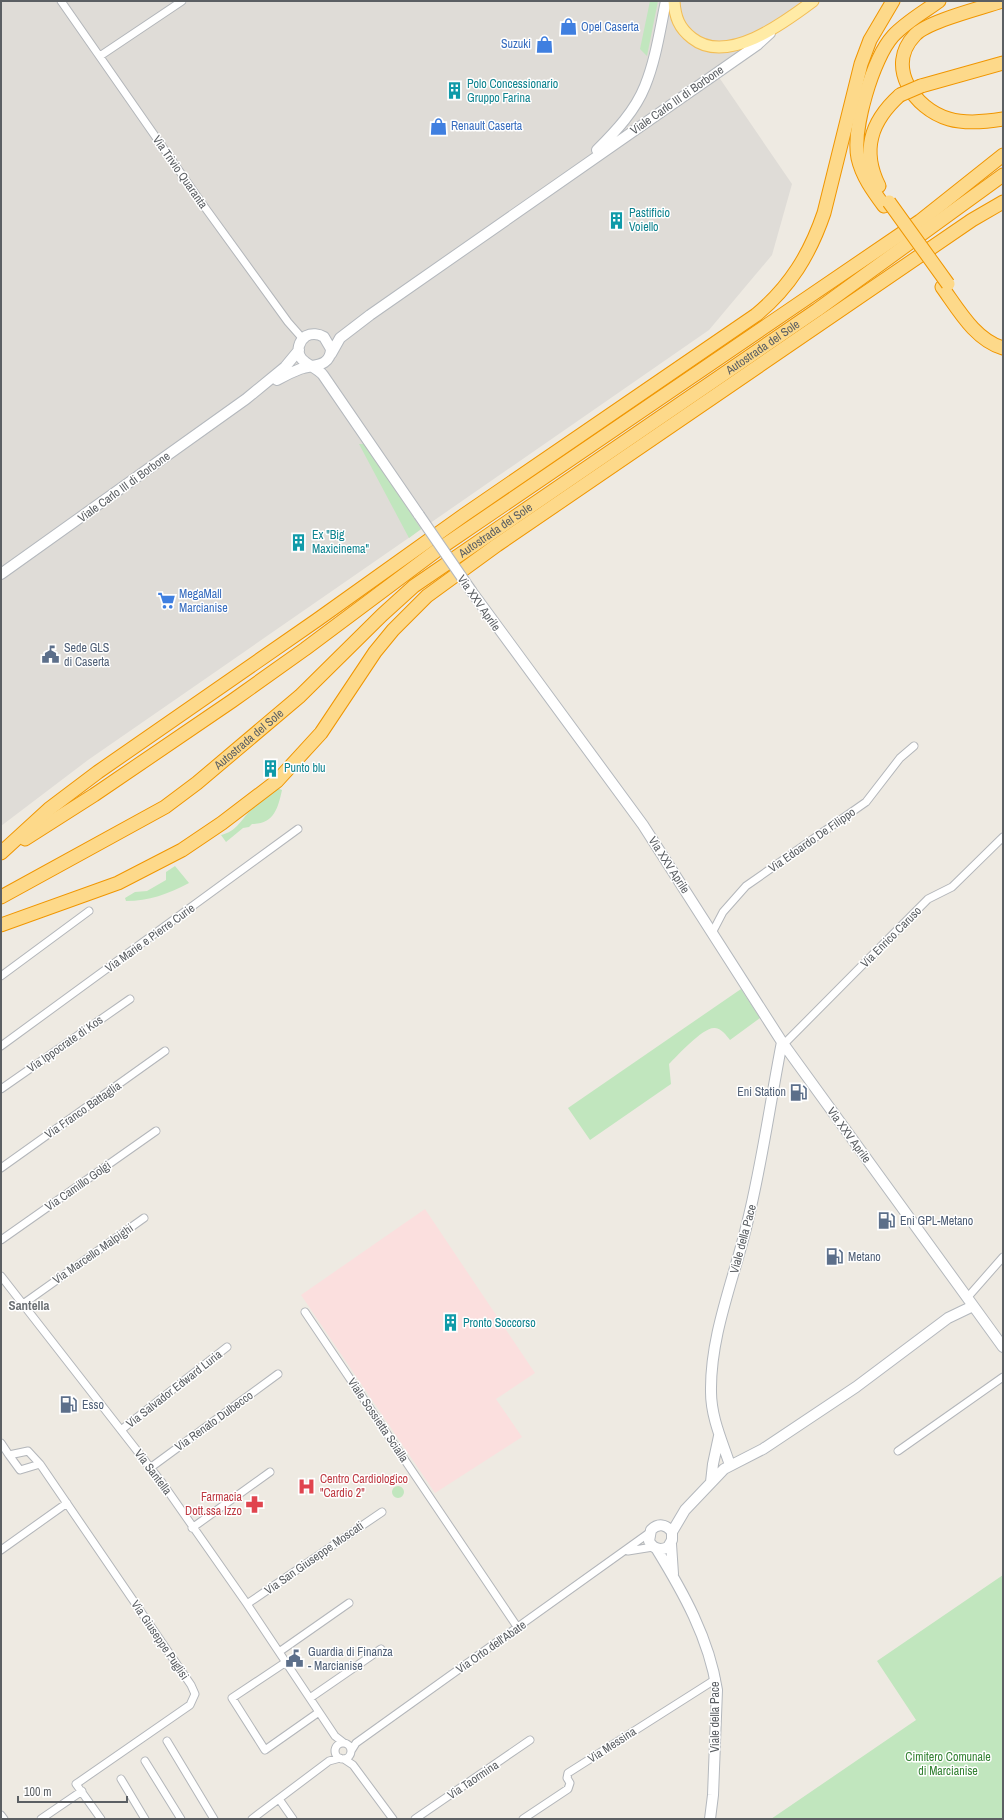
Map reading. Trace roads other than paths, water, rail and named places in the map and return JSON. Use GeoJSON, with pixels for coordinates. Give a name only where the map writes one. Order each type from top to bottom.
{"type":"FeatureCollection","features":[{"type":"Feature","properties":{"kind":"highway"},"geometry":{"type":"LineString","coordinates":[[1,853],[49,808],[98,772],[317,620],[464,514],[756,315],[773,301],[800,267],[817,234],[824,213],[862,64],[870,40],[893,1]]}},
{"type":"Feature","properties":{"kind":"highway"},"geometry":{"type":"LineString","coordinates":[[939,1],[893,36],[878,60],[866,97],[857,134],[858,157],[862,171],[945,285],[975,331],[987,340],[1003,348]]}},
{"type":"Feature","properties":{"kind":"highway"},"geometry":{"type":"LineString","coordinates":[[1002,1],[928,26],[915,34],[908,45],[902,65],[906,82],[913,96],[924,107],[934,113],[949,119],[968,122],[1003,119]]}},
{"type":"Feature","properties":{"kind":"highway"},"geometry":{"type":"LineString","coordinates":[[887,204],[874,176],[870,162],[870,148],[872,134],[878,120],[889,105],[900,95],[921,86],[1003,63]]}},
{"type":"Feature","properties":{"kind":"highway","name":"Autostrada del Sole"},"geometry":{"type":"LineString","coordinates":[[1,853],[94,795],[251,688],[442,546],[920,221],[1003,155]]}},
{"type":"Feature","properties":{"kind":"highway","name":"Autostrada del Sole"},"geometry":{"type":"LineString","coordinates":[[1,897],[165,807],[197,783],[300,696],[414,586],[817,310],[1003,175]]}},
{"type":"Feature","properties":{"kind":"highway"},"geometry":{"type":"LineString","coordinates":[[1,925],[118,883],[182,850],[222,823],[277,781],[289,769],[321,733],[375,652],[393,630],[427,596],[497,545],[972,220],[1003,202]]}},
{"type":"Feature","properties":{"kind":"highway"},"geometry":{"type":"LineString","coordinates":[[945,285],[978,324],[1003,341]]}},
{"type":"Feature","properties":{"kind":"main road"},"geometry":{"type":"LineString","coordinates":[[674,1],[676,17],[682,30],[694,40],[707,46],[730,46],[745,42],[778,27],[813,1]]}},
{"type":"Feature","properties":{"kind":"street","name":"Via Trivio Quaranta"},"geometry":{"type":"LineString","coordinates":[[61,1],[206,209],[288,322],[303,339]]}},
{"type":"Feature","properties":{"kind":"street"},"geometry":{"type":"LineString","coordinates":[[100,56],[182,1]]}},
{"type":"Feature","properties":{"kind":"street","name":"Viale Carlo III di Borbone"},"geometry":{"type":"LineString","coordinates":[[574,172],[614,133],[630,113],[645,86],[666,1]]}},
{"type":"Feature","properties":{"kind":"street","name":"Viale Carlo III di Borbone"},"geometry":{"type":"LineString","coordinates":[[246,399],[289,373],[312,366],[322,365],[330,356],[340,338],[370,315],[756,45],[778,27]]}},
{"type":"Feature","properties":{"kind":"street","name":"Viale Carlo III di Borbone"},"geometry":{"type":"LineString","coordinates":[[1,574],[246,399],[285,367],[299,350],[303,339],[311,334],[320,335],[335,333],[370,315]]}},
{"type":"Feature","properties":{"kind":"street"},"geometry":{"type":"LineString","coordinates":[[320,335],[330,344],[330,356]]}},
{"type":"Feature","properties":{"kind":"street"},"geometry":{"type":"LineString","coordinates":[[299,350],[302,360],[312,366]]}},
{"type":"Feature","properties":{"kind":"street","name":"Via XXV Aprile"},"geometry":{"type":"LineString","coordinates":[[330,356],[326,370],[331,386]]}},
{"type":"Feature","properties":{"kind":"street","name":"Via XXV Aprile"},"geometry":{"type":"LineString","coordinates":[[312,366],[320,372],[331,386],[472,592],[643,825],[783,1044],[1003,1347]]}},
{"type":"Feature","properties":{"kind":"street","name":"Via Edoardo De Filippo"},"geometry":{"type":"LineString","coordinates":[[712,933],[723,912],[746,886],[866,802],[900,758],[914,746]]}},
{"type":"Feature","properties":{"kind":"street","name":"Via Marie e Pierre Curie"},"geometry":{"type":"LineString","coordinates":[[1,1046],[298,829]]}},
{"type":"Feature","properties":{"kind":"street","name":"Via Enrico Caruso"},"geometry":{"type":"LineString","coordinates":[[783,1044],[928,899],[952,887],[1003,837]]}},
{"type":"Feature","properties":{"kind":"street"},"geometry":{"type":"LineString","coordinates":[[1,976],[89,911]]}},
{"type":"Feature","properties":{"kind":"street","name":"Via Ippocrate di Kos"},"geometry":{"type":"LineString","coordinates":[[1,1089],[130,999]]}},
{"type":"Feature","properties":{"kind":"street","name":"Viale della Pace"},"geometry":{"type":"LineString","coordinates":[[719,1436],[711,1394],[714,1354],[720,1324],[761,1167],[783,1044]]}},
{"type":"Feature","properties":{"kind":"street","name":"Via Franco Battaglia"},"geometry":{"type":"LineString","coordinates":[[1,1168],[165,1052]]}},
{"type":"Feature","properties":{"kind":"street","name":"Via Camillo Golgi"},"geometry":{"type":"LineString","coordinates":[[1,1240],[156,1131]]}},
{"type":"Feature","properties":{"kind":"street","name":"Via Marcello Malpighi"},"geometry":{"type":"LineString","coordinates":[[23,1304],[144,1218]]}},
{"type":"Feature","properties":{"kind":"street"},"geometry":{"type":"LineString","coordinates":[[626,1551],[666,1548],[671,1544],[672,1532],[685,1510],[711,1482],[730,1465],[763,1449],[856,1387],[970,1302],[1003,1257]]}},
{"type":"Feature","properties":{"kind":"street","name":"Via Santella"},"geometry":{"type":"LineString","coordinates":[[1,1276],[150,1468],[247,1604],[335,1736],[345,1744],[346,1756]]}},
{"type":"Feature","properties":{"kind":"street","name":"Viale Sossietta Scialla"},"geometry":{"type":"LineString","coordinates":[[305,1312],[518,1628]]}},
{"type":"Feature","properties":{"kind":"street","name":"Via Salvador Edward Luria"},"geometry":{"type":"LineString","coordinates":[[121,1430],[227,1347]]}},
{"type":"Feature","properties":{"kind":"street","name":"Via Renato Dulbecco"},"geometry":{"type":"LineString","coordinates":[[150,1468],[278,1374]]}},
{"type":"Feature","properties":{"kind":"street"},"geometry":{"type":"LineString","coordinates":[[898,1451],[1003,1377]]}},
{"type":"Feature","properties":{"kind":"street"},"geometry":{"type":"LineString","coordinates":[[719,1436],[730,1465]]}},
{"type":"Feature","properties":{"kind":"street"},"geometry":{"type":"LineString","coordinates":[[711,1482],[719,1436]]}},
{"type":"Feature","properties":{"kind":"street"},"geometry":{"type":"LineString","coordinates":[[1,1443],[20,1470],[40,1464]]}},
{"type":"Feature","properties":{"kind":"street","name":"Via Giuseppe Puglisi"},"geometry":{"type":"LineString","coordinates":[[9,1455],[28,1451],[40,1464],[191,1685],[195,1694],[190,1705],[76,1784],[82,1792]]}},
{"type":"Feature","properties":{"kind":"street"},"geometry":{"type":"LineString","coordinates":[[192,1528],[270,1472]]}},
{"type":"Feature","properties":{"kind":"street"},"geometry":{"type":"LineString","coordinates":[[1,1550],[67,1503]]}},
{"type":"Feature","properties":{"kind":"street"},"geometry":{"type":"LineString","coordinates":[[654,1548],[649,1541],[649,1533],[654,1527],[662,1525],[685,1510]]}},
{"type":"Feature","properties":{"kind":"street","name":"Via San Giuseppe Moscati"},"geometry":{"type":"LineString","coordinates":[[247,1604],[382,1512]]}},
{"type":"Feature","properties":{"kind":"street"},"geometry":{"type":"LineString","coordinates":[[662,1525],[672,1532]]}},
{"type":"Feature","properties":{"kind":"street","name":"Via Orto dell'Abate"},"geometry":{"type":"LineString","coordinates":[[346,1756],[356,1742],[626,1551],[649,1533]]}},
{"type":"Feature","properties":{"kind":"street","name":"Viale della Pace"},"geometry":{"type":"LineString","coordinates":[[671,1544],[673,1576]]}},
{"type":"Feature","properties":{"kind":"street","name":"Viale della Pace"},"geometry":{"type":"LineString","coordinates":[[654,1548],[673,1576],[708,1650],[716,1679],[717,1690],[713,1788],[710,1819]]}},
{"type":"Feature","properties":{"kind":"street"},"geometry":{"type":"LineString","coordinates":[[280,1652],[349,1603]]}},
{"type":"Feature","properties":{"kind":"street"},"geometry":{"type":"LineString","coordinates":[[310,1698],[381,1650]]}},
{"type":"Feature","properties":{"kind":"street"},"geometry":{"type":"LineString","coordinates":[[286,1662],[232,1698],[265,1750],[319,1712]]}},
{"type":"Feature","properties":{"kind":"street","name":"Via Messina"},"geometry":{"type":"LineString","coordinates":[[523,1819],[568,1789],[570,1783],[567,1778],[568,1773],[716,1679]]}},
{"type":"Feature","properties":{"kind":"street","name":"Via Santella"},"geometry":{"type":"LineString","coordinates":[[335,1736],[336,1749]]}},
{"type":"Feature","properties":{"kind":"street","name":"Via Taormina"},"geometry":{"type":"LineString","coordinates":[[415,1819],[530,1740]]}},
{"type":"Feature","properties":{"kind":"street"},"geometry":{"type":"LineString","coordinates":[[167,1741],[214,1819]]}},
{"type":"Feature","properties":{"kind":"street","name":"Via Orto dell'Abate"},"geometry":{"type":"LineString","coordinates":[[336,1749],[345,1744],[356,1742]]}},
{"type":"Feature","properties":{"kind":"street"},"geometry":{"type":"LineString","coordinates":[[336,1749],[337,1756],[346,1756]]}},
{"type":"Feature","properties":{"kind":"street"},"geometry":{"type":"LineString","coordinates":[[329,1761],[336,1749]]}},
{"type":"Feature","properties":{"kind":"street"},"geometry":{"type":"LineString","coordinates":[[252,1819],[329,1761],[346,1756]]}},
{"type":"Feature","properties":{"kind":"street"},"geometry":{"type":"LineString","coordinates":[[346,1756],[393,1819]]}},
{"type":"Feature","properties":{"kind":"street"},"geometry":{"type":"LineString","coordinates":[[145,1761],[181,1819]]}},
{"type":"Feature","properties":{"kind":"street"},"geometry":{"type":"LineString","coordinates":[[121,1779],[145,1819]]}},
{"type":"Feature","properties":{"kind":"street"},"geometry":{"type":"LineString","coordinates":[[41,1819],[82,1792],[101,1819]]}},
{"type":"Feature","properties":{"kind":"street"},"geometry":{"type":"LineString","coordinates":[[279,1799],[293,1819]]}},
{"type":"Feature","properties":{"kind":"street"},"geometry":{"type":"LineString","coordinates":[[1,1815],[4,1819]]}},
{"type":"Feature","properties":{"kind":"place","name":"Opel Caserta"},"geometry":{"type":"Point","coordinates":[568,27]}},
{"type":"Feature","properties":{"kind":"place","name":"Suzuki"},"geometry":{"type":"Point","coordinates":[544,44]}},
{"type":"Feature","properties":{"kind":"place","name":"Polo Concessionario Gruppo Farina"},"geometry":{"type":"Point","coordinates":[454,91]}},
{"type":"Feature","properties":{"kind":"place","name":"Renault Caserta"},"geometry":{"type":"Point","coordinates":[438,126]}},
{"type":"Feature","properties":{"kind":"place","name":"Pastificio Voiello"},"geometry":{"type":"Point","coordinates":[616,220]}},
{"type":"Feature","properties":{"kind":"place","name":"Ex \"Big Maxicinema\""},"geometry":{"type":"Point","coordinates":[299,542]}},
{"type":"Feature","properties":{"kind":"place","name":"MegaMall Marcianise"},"geometry":{"type":"Point","coordinates":[166,601]}},
{"type":"Feature","properties":{"kind":"place","name":"Sede GLS di Caserta"},"geometry":{"type":"Point","coordinates":[51,655]}},
{"type":"Feature","properties":{"kind":"place","name":"Punto blu"},"geometry":{"type":"Point","coordinates":[271,768]}},
{"type":"Feature","properties":{"kind":"place","name":"Eni Station"},"geometry":{"type":"Point","coordinates":[799,1092]}},
{"type":"Feature","properties":{"kind":"place","name":"Eni GPL-Metano"},"geometry":{"type":"Point","coordinates":[887,1221]}},
{"type":"Feature","properties":{"kind":"place","name":"Metano"},"geometry":{"type":"Point","coordinates":[835,1257]}},
{"type":"Feature","properties":{"kind":"place","name":"Pronto Soccorso"},"geometry":{"type":"Point","coordinates":[450,1323]}},
{"type":"Feature","properties":{"kind":"place","name":"Esso"},"geometry":{"type":"Point","coordinates":[69,1405]}},
{"type":"Feature","properties":{"kind":"place","name":"Centro Cardiologico \"Cardio 2\""},"geometry":{"type":"Point","coordinates":[307,1486]}},
{"type":"Feature","properties":{"kind":"place","name":"Farmacia Dott.ssa Izzo"},"geometry":{"type":"Point","coordinates":[255,1504]}},
{"type":"Feature","properties":{"kind":"place","name":"Guardia di Finanza - Marcianise"},"geometry":{"type":"Point","coordinates":[295,1659]}},
{"type":"Feature","properties":{"kind":"district","name":"Santella"},"geometry":{"type":"Point","coordinates":[29,1305]}},
{"type":"Feature","properties":{"kind":"park label","name":"Cimitero Comunale di Marcianise"},"geometry":{"type":"Point","coordinates":[948,1764]}}]}
